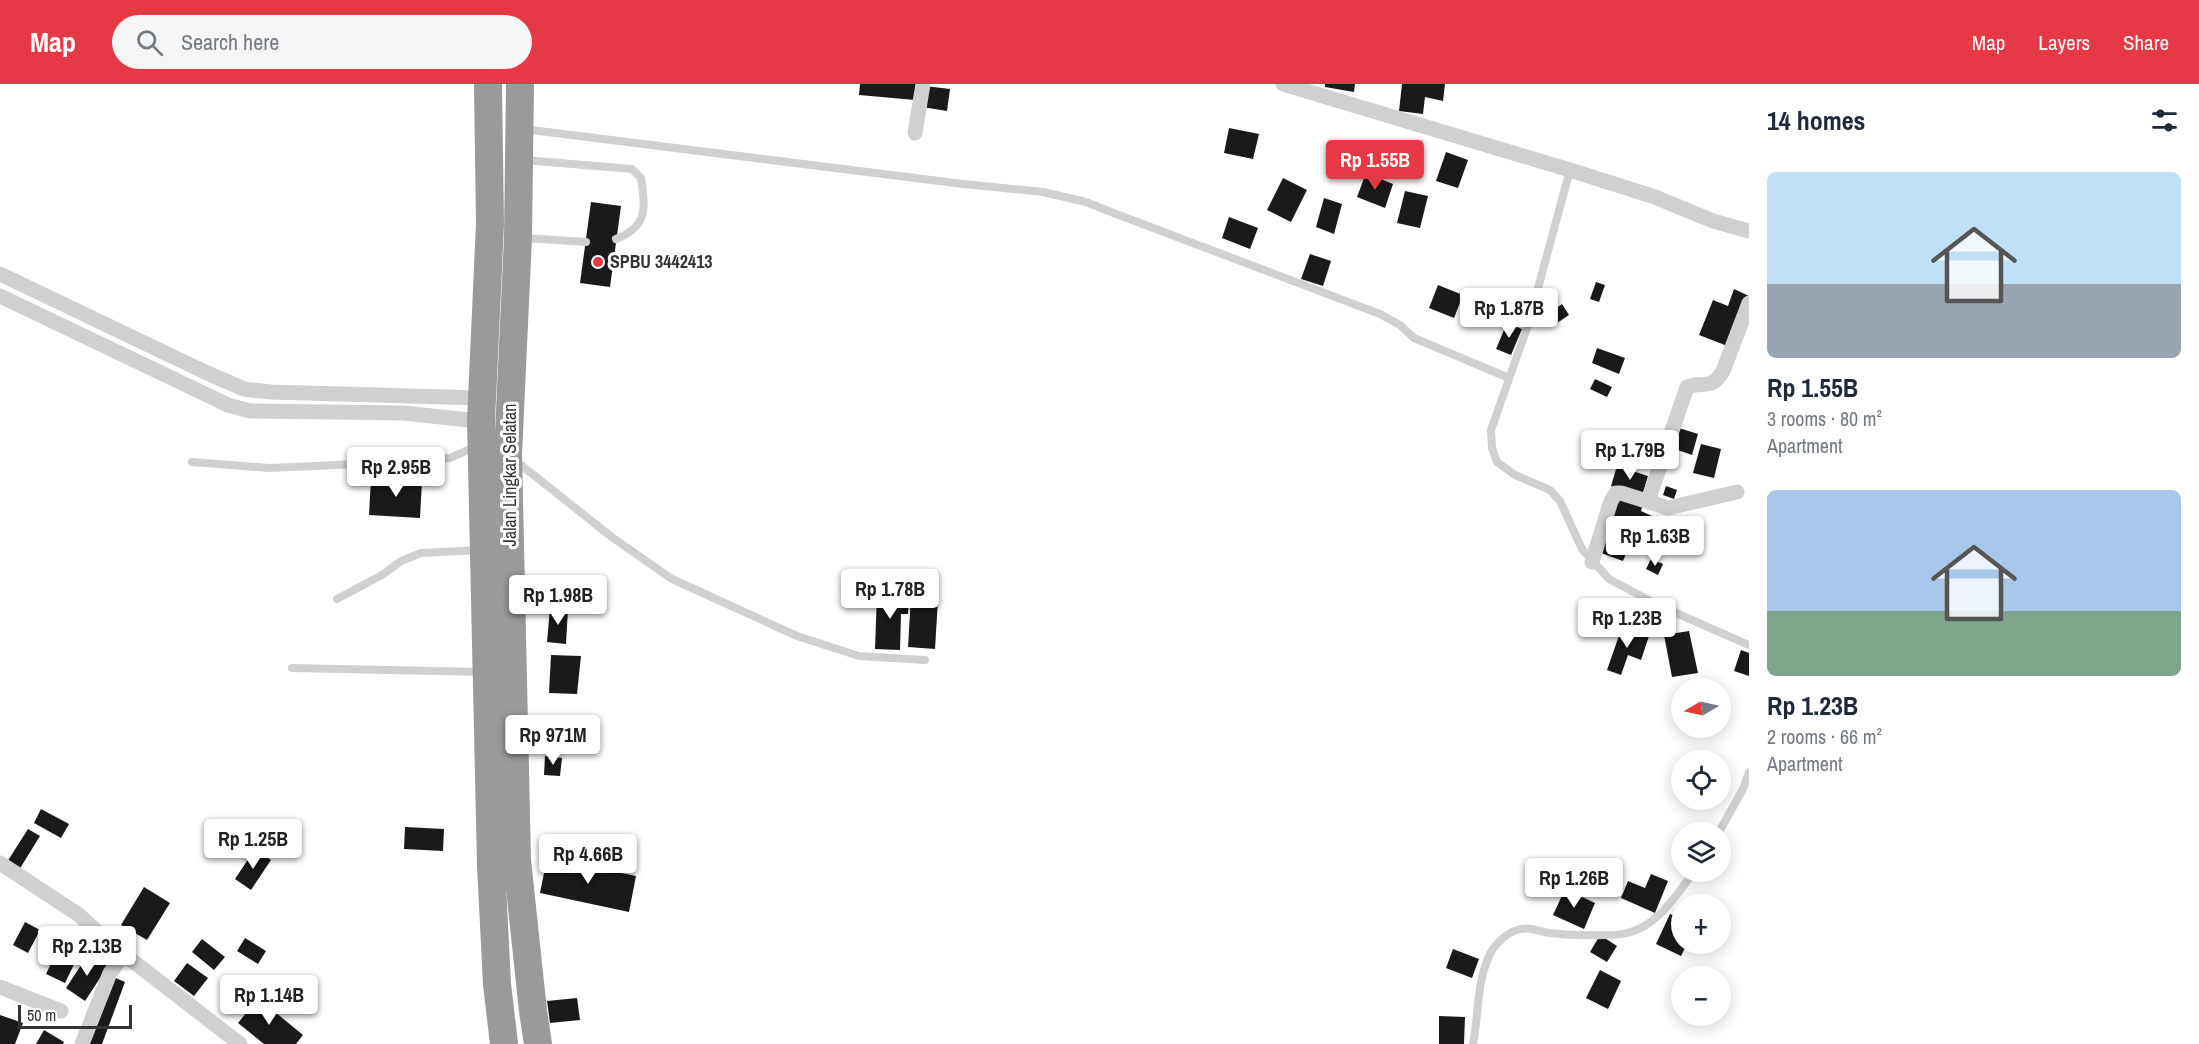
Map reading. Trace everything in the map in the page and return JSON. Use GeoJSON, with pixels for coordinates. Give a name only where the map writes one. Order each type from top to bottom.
{"type":"FeatureCollection","features":[{"type":"Feature","properties":{"kind":"highway","name":"Jalan Lingkar Selatan"},"geometry":{"type":"LineString","coordinates":[[488,84],[495,432],[517,860],[532,1011],[538,1044]]}},
{"type":"Feature","properties":{"kind":"highway","name":"Jalan Lingkar Selatan"},"geometry":{"type":"LineString","coordinates":[[504,1044],[497,984],[491,865],[485,549],[495,432],[518,237],[520,84]]}},
{"type":"Feature","properties":{"kind":"street"},"geometry":{"type":"LineString","coordinates":[[915,133],[922,84]]}},
{"type":"Feature","properties":{"kind":"street"},"geometry":{"type":"LineString","coordinates":[[1283,84],[1570,170],[1655,197],[1713,221],[1749,231]]}},
{"type":"Feature","properties":{"kind":"street"},"geometry":{"type":"LineString","coordinates":[[0,274],[244,389],[495,432]]}},
{"type":"Feature","properties":{"kind":"street"},"geometry":{"type":"LineString","coordinates":[[0,296],[228,405],[250,411],[404,413],[495,432]]}},
{"type":"Feature","properties":{"kind":"street"},"geometry":{"type":"LineString","coordinates":[[1648,501],[1687,387],[1693,384],[1707,386],[1718,379],[1749,303]]}},
{"type":"Feature","properties":{"kind":"street"},"geometry":{"type":"LineString","coordinates":[[1592,562],[1614,494],[1621,493],[1662,507],[1673,508],[1737,492]]}},
{"type":"Feature","properties":{"kind":"street"},"geometry":{"type":"LineString","coordinates":[[0,863],[79,915],[124,954],[240,1044]]}},
{"type":"Feature","properties":{"kind":"street"},"geometry":{"type":"LineString","coordinates":[[82,1044],[111,973],[124,954]]}},
{"type":"Feature","properties":{"kind":"street"},"geometry":{"type":"LineString","coordinates":[[0,987],[61,1011]]}},
{"type":"Feature","properties":{"kind":"lane"},"geometry":{"type":"LineString","coordinates":[[520,128],[952,183],[1043,192],[1094,206],[1380,314],[1400,325],[1414,338],[1509,378]]}},
{"type":"Feature","properties":{"kind":"lane"},"geometry":{"type":"LineString","coordinates":[[519,160],[632,169],[641,178],[644,201],[642,219],[637,228],[616,239]]}},
{"type":"Feature","properties":{"kind":"lane"},"geometry":{"type":"LineString","coordinates":[[1570,170],[1528,325],[1491,430],[1492,448],[1497,462],[1515,475],[1550,490],[1560,501],[1582,549],[1609,579],[1660,606],[1749,645]]}},
{"type":"Feature","properties":{"kind":"lane"},"geometry":{"type":"LineString","coordinates":[[518,237],[586,242]]}},
{"type":"Feature","properties":{"kind":"lane"},"geometry":{"type":"LineString","coordinates":[[192,462],[269,468],[450,458],[495,432],[613,538],[672,579],[807,640],[859,656],[924,660]]}},
{"type":"Feature","properties":{"kind":"lane"},"geometry":{"type":"LineString","coordinates":[[337,599],[382,575],[402,561],[421,554],[485,549]]}},
{"type":"Feature","properties":{"kind":"lane"},"geometry":{"type":"LineString","coordinates":[[292,668],[487,672]]}},
{"type":"Feature","properties":{"kind":"lane"},"geometry":{"type":"LineString","coordinates":[[1725,822],[1743,789],[1749,772]]}},
{"type":"Feature","properties":{"kind":"lane"},"geometry":{"type":"LineString","coordinates":[[1473,1044],[1476,1007],[1484,970],[1491,951],[1506,935],[1525,928],[1549,933],[1627,933],[1648,923],[1667,908],[1686,882]]}},
{"type":"Feature","properties":{"kind":"building"},"geometry":{"type":"Polygon","coordinates":[[[860,84],[916,84],[915,100],[859,95],[860,84]]]}},
{"type":"Feature","properties":{"kind":"building"},"geometry":{"type":"Polygon","coordinates":[[[1325,84],[1355,84],[1354,92],[1325,87],[1325,84]]]}},
{"type":"Feature","properties":{"kind":"building"},"geometry":{"type":"Polygon","coordinates":[[[1402,84],[1445,84],[1443,101],[1425,97],[1423,114],[1399,111],[1402,84]]]}},
{"type":"Feature","properties":{"kind":"building"},"geometry":{"type":"Polygon","coordinates":[[[925,86],[950,89],[947,111],[922,107],[925,86]]]}},
{"type":"Feature","properties":{"kind":"building"},"geometry":{"type":"Polygon","coordinates":[[[1229,128],[1259,134],[1253,159],[1224,153],[1229,128]]]}},
{"type":"Feature","properties":{"kind":"building"},"geometry":{"type":"Polygon","coordinates":[[[1446,152],[1468,160],[1458,188],[1436,181],[1446,152]]]}},
{"type":"Feature","properties":{"kind":"building"},"geometry":{"type":"Polygon","coordinates":[[[1366,173],[1393,184],[1385,208],[1357,197],[1366,173]]]}},
{"type":"Feature","properties":{"kind":"building"},"geometry":{"type":"Polygon","coordinates":[[[1283,178],[1307,190],[1291,222],[1267,210],[1283,178]]]}},
{"type":"Feature","properties":{"kind":"building"},"geometry":{"type":"Polygon","coordinates":[[[1405,191],[1428,196],[1420,228],[1397,223],[1405,191]]]}},
{"type":"Feature","properties":{"kind":"building"},"geometry":{"type":"Polygon","coordinates":[[[1324,198],[1342,204],[1334,234],[1316,227],[1324,198]]]}},
{"type":"Feature","properties":{"kind":"building","name":"SPBU 3442413"},"geometry":{"type":"Polygon","coordinates":[[[591,202],[621,206],[610,287],[580,283],[591,202]]]}},
{"type":"Feature","properties":{"kind":"building"},"geometry":{"type":"Polygon","coordinates":[[[1229,217],[1258,228],[1250,249],[1222,238],[1229,217]]]}},
{"type":"Feature","properties":{"kind":"building"},"geometry":{"type":"Polygon","coordinates":[[[1310,254],[1331,261],[1323,286],[1301,279],[1310,254]]]}},
{"type":"Feature","properties":{"kind":"building"},"geometry":{"type":"Polygon","coordinates":[[[1596,282],[1605,285],[1599,302],[1590,299],[1596,282]]]}},
{"type":"Feature","properties":{"kind":"building"},"geometry":{"type":"Polygon","coordinates":[[[1438,285],[1463,295],[1454,318],[1429,308],[1438,285]]]}},
{"type":"Feature","properties":{"kind":"building"},"geometry":{"type":"Polygon","coordinates":[[[1734,289],[1749,296],[1730,347],[1699,335],[1713,300],[1728,306],[1734,289]]]}},
{"type":"Feature","properties":{"kind":"building"},"geometry":{"type":"Polygon","coordinates":[[[1562,304],[1569,315],[1554,325],[1547,315],[1562,304]]]}},
{"type":"Feature","properties":{"kind":"building"},"geometry":{"type":"Polygon","coordinates":[[[1507,323],[1522,329],[1511,355],[1496,349],[1507,323]]]}},
{"type":"Feature","properties":{"kind":"building"},"geometry":{"type":"Polygon","coordinates":[[[1597,348],[1625,358],[1619,374],[1592,363],[1597,348]]]}},
{"type":"Feature","properties":{"kind":"building"},"geometry":{"type":"Polygon","coordinates":[[[1595,379],[1612,387],[1607,397],[1590,389],[1595,379]]]}},
{"type":"Feature","properties":{"kind":"building"},"geometry":{"type":"Polygon","coordinates":[[[1679,428],[1698,434],[1692,455],[1672,448],[1679,428]]]}},
{"type":"Feature","properties":{"kind":"building"},"geometry":{"type":"Polygon","coordinates":[[[1701,444],[1721,449],[1714,478],[1693,473],[1701,444]]]}},
{"type":"Feature","properties":{"kind":"building"},"geometry":{"type":"Polygon","coordinates":[[[1617,466],[1648,476],[1642,496],[1611,486],[1617,466]]]}},
{"type":"Feature","properties":{"kind":"building"},"geometry":{"type":"Polygon","coordinates":[[[371,479],[422,481],[420,518],[369,515],[371,479]]]}},
{"type":"Feature","properties":{"kind":"building"},"geometry":{"type":"Polygon","coordinates":[[[1666,486],[1677,490],[1674,499],[1663,495],[1666,486]]]}},
{"type":"Feature","properties":{"kind":"building"},"geometry":{"type":"Polygon","coordinates":[[[1619,495],[1643,504],[1641,511],[1652,516],[1645,535],[1634,531],[1631,538],[1607,529],[1619,495]]]}},
{"type":"Feature","properties":{"kind":"building"},"geometry":{"type":"Polygon","coordinates":[[[1607,535],[1630,544],[1623,561],[1601,553],[1607,535]]]}},
{"type":"Feature","properties":{"kind":"building"},"geometry":{"type":"Polygon","coordinates":[[[1651,559],[1663,564],[1658,575],[1646,569],[1651,559]]]}},
{"type":"Feature","properties":{"kind":"building"},"geometry":{"type":"Polygon","coordinates":[[[877,593],[909,594],[908,614],[901,614],[900,650],[875,649],[877,593]]]}},
{"type":"Feature","properties":{"kind":"building"},"geometry":{"type":"Polygon","coordinates":[[[911,597],[938,599],[935,649],[908,647],[911,597]]]}},
{"type":"Feature","properties":{"kind":"building"},"geometry":{"type":"Polygon","coordinates":[[[550,608],[568,609],[566,644],[547,642],[550,608]]]}},
{"type":"Feature","properties":{"kind":"building"},"geometry":{"type":"Polygon","coordinates":[[[1622,627],[1649,636],[1641,660],[1628,655],[1621,675],[1607,670],[1622,627]]]}},
{"type":"Feature","properties":{"kind":"building"},"geometry":{"type":"Polygon","coordinates":[[[1689,631],[1698,673],[1672,677],[1664,635],[1689,631]]]}},
{"type":"Feature","properties":{"kind":"building"},"geometry":{"type":"Polygon","coordinates":[[[1741,650],[1749,653],[1749,676],[1734,671],[1741,650]]]}},
{"type":"Feature","properties":{"kind":"building"},"geometry":{"type":"Polygon","coordinates":[[[551,655],[581,656],[577,694],[549,693],[551,655]]]}},
{"type":"Feature","properties":{"kind":"building"},"geometry":{"type":"Polygon","coordinates":[[[559,721],[560,752],[548,753],[546,722],[559,721]]]}},
{"type":"Feature","properties":{"kind":"building"},"geometry":{"type":"Polygon","coordinates":[[[545,756],[562,758],[560,776],[544,775],[545,756]]]}},
{"type":"Feature","properties":{"kind":"building"},"geometry":{"type":"Polygon","coordinates":[[[41,809],[69,824],[61,838],[34,823],[41,809]]]}},
{"type":"Feature","properties":{"kind":"building"},"geometry":{"type":"Polygon","coordinates":[[[405,827],[444,829],[443,851],[404,849],[405,827]]]}},
{"type":"Feature","properties":{"kind":"building"},"geometry":{"type":"Polygon","coordinates":[[[28,829],[40,836],[19,870],[7,862],[28,829]]]}},
{"type":"Feature","properties":{"kind":"building"},"geometry":{"type":"Polygon","coordinates":[[[255,849],[271,860],[251,890],[235,879],[255,849]]]}},
{"type":"Feature","properties":{"kind":"building"},"geometry":{"type":"Polygon","coordinates":[[[547,858],[636,876],[629,912],[540,893],[547,858]]]}},
{"type":"Feature","properties":{"kind":"building"},"geometry":{"type":"Polygon","coordinates":[[[1651,874],[1668,881],[1655,913],[1621,898],[1628,881],[1645,888],[1651,874]]]}},
{"type":"Feature","properties":{"kind":"building"},"geometry":{"type":"Polygon","coordinates":[[[144,887],[170,903],[147,940],[121,925],[144,887]]]}},
{"type":"Feature","properties":{"kind":"building"},"geometry":{"type":"Polygon","coordinates":[[[1565,889],[1595,903],[1584,929],[1553,915],[1565,889]]]}},
{"type":"Feature","properties":{"kind":"building"},"geometry":{"type":"Polygon","coordinates":[[[1670,914],[1671,914],[1671,951],[1656,944],[1670,914]]]}},
{"type":"Feature","properties":{"kind":"building"},"geometry":{"type":"Polygon","coordinates":[[[25,922],[40,930],[28,953],[13,945],[25,922]]]}},
{"type":"Feature","properties":{"kind":"building"},"geometry":{"type":"Polygon","coordinates":[[[1600,935],[1617,946],[1607,962],[1590,952],[1600,935]]]}},
{"type":"Feature","properties":{"kind":"building"},"geometry":{"type":"Polygon","coordinates":[[[245,938],[266,951],[258,964],[237,951],[245,938]]]}},
{"type":"Feature","properties":{"kind":"building"},"geometry":{"type":"Polygon","coordinates":[[[202,939],[225,957],[214,970],[192,952],[202,939]]]}},
{"type":"Feature","properties":{"kind":"building"},"geometry":{"type":"Polygon","coordinates":[[[59,947],[78,956],[65,983],[46,974],[59,947]]]}},
{"type":"Feature","properties":{"kind":"building"},"geometry":{"type":"Polygon","coordinates":[[[1453,949],[1479,959],[1472,978],[1446,968],[1453,949]]]}},
{"type":"Feature","properties":{"kind":"building"},"geometry":{"type":"Polygon","coordinates":[[[89,953],[108,966],[85,1001],[66,988],[89,953]]]}},
{"type":"Feature","properties":{"kind":"building"},"geometry":{"type":"Polygon","coordinates":[[[187,963],[208,978],[194,996],[174,981],[187,963]]]}},
{"type":"Feature","properties":{"kind":"building"},"geometry":{"type":"Polygon","coordinates":[[[1600,970],[1621,981],[1608,1009],[1586,998],[1600,970]]]}},
{"type":"Feature","properties":{"kind":"building"},"geometry":{"type":"Polygon","coordinates":[[[111,976],[125,982],[102,1044],[86,1044],[111,976]]]}},
{"type":"Feature","properties":{"kind":"building"},"geometry":{"type":"Polygon","coordinates":[[[258,998],[303,1035],[296,1044],[264,1044],[238,1023],[258,998]]]}},
{"type":"Feature","properties":{"kind":"building"},"geometry":{"type":"Polygon","coordinates":[[[577,998],[580,1020],[550,1023],[547,1001],[577,998]]]}},
{"type":"Feature","properties":{"kind":"building"},"geometry":{"type":"Polygon","coordinates":[[[0,1015],[23,1023],[15,1044],[0,1044],[0,1015]]]}},
{"type":"Feature","properties":{"kind":"building"},"geometry":{"type":"Polygon","coordinates":[[[1439,1016],[1465,1017],[1464,1044],[1439,1044],[1439,1016]]]}},
{"type":"Feature","properties":{"kind":"building"},"geometry":{"type":"Polygon","coordinates":[[[44,1030],[64,1042],[63,1044],[36,1044],[44,1030]]]}},
{"type":"Feature","properties":{"kind":"place","name":"SPBU 3442413"},"geometry":{"type":"Point","coordinates":[598,262]}}]}
